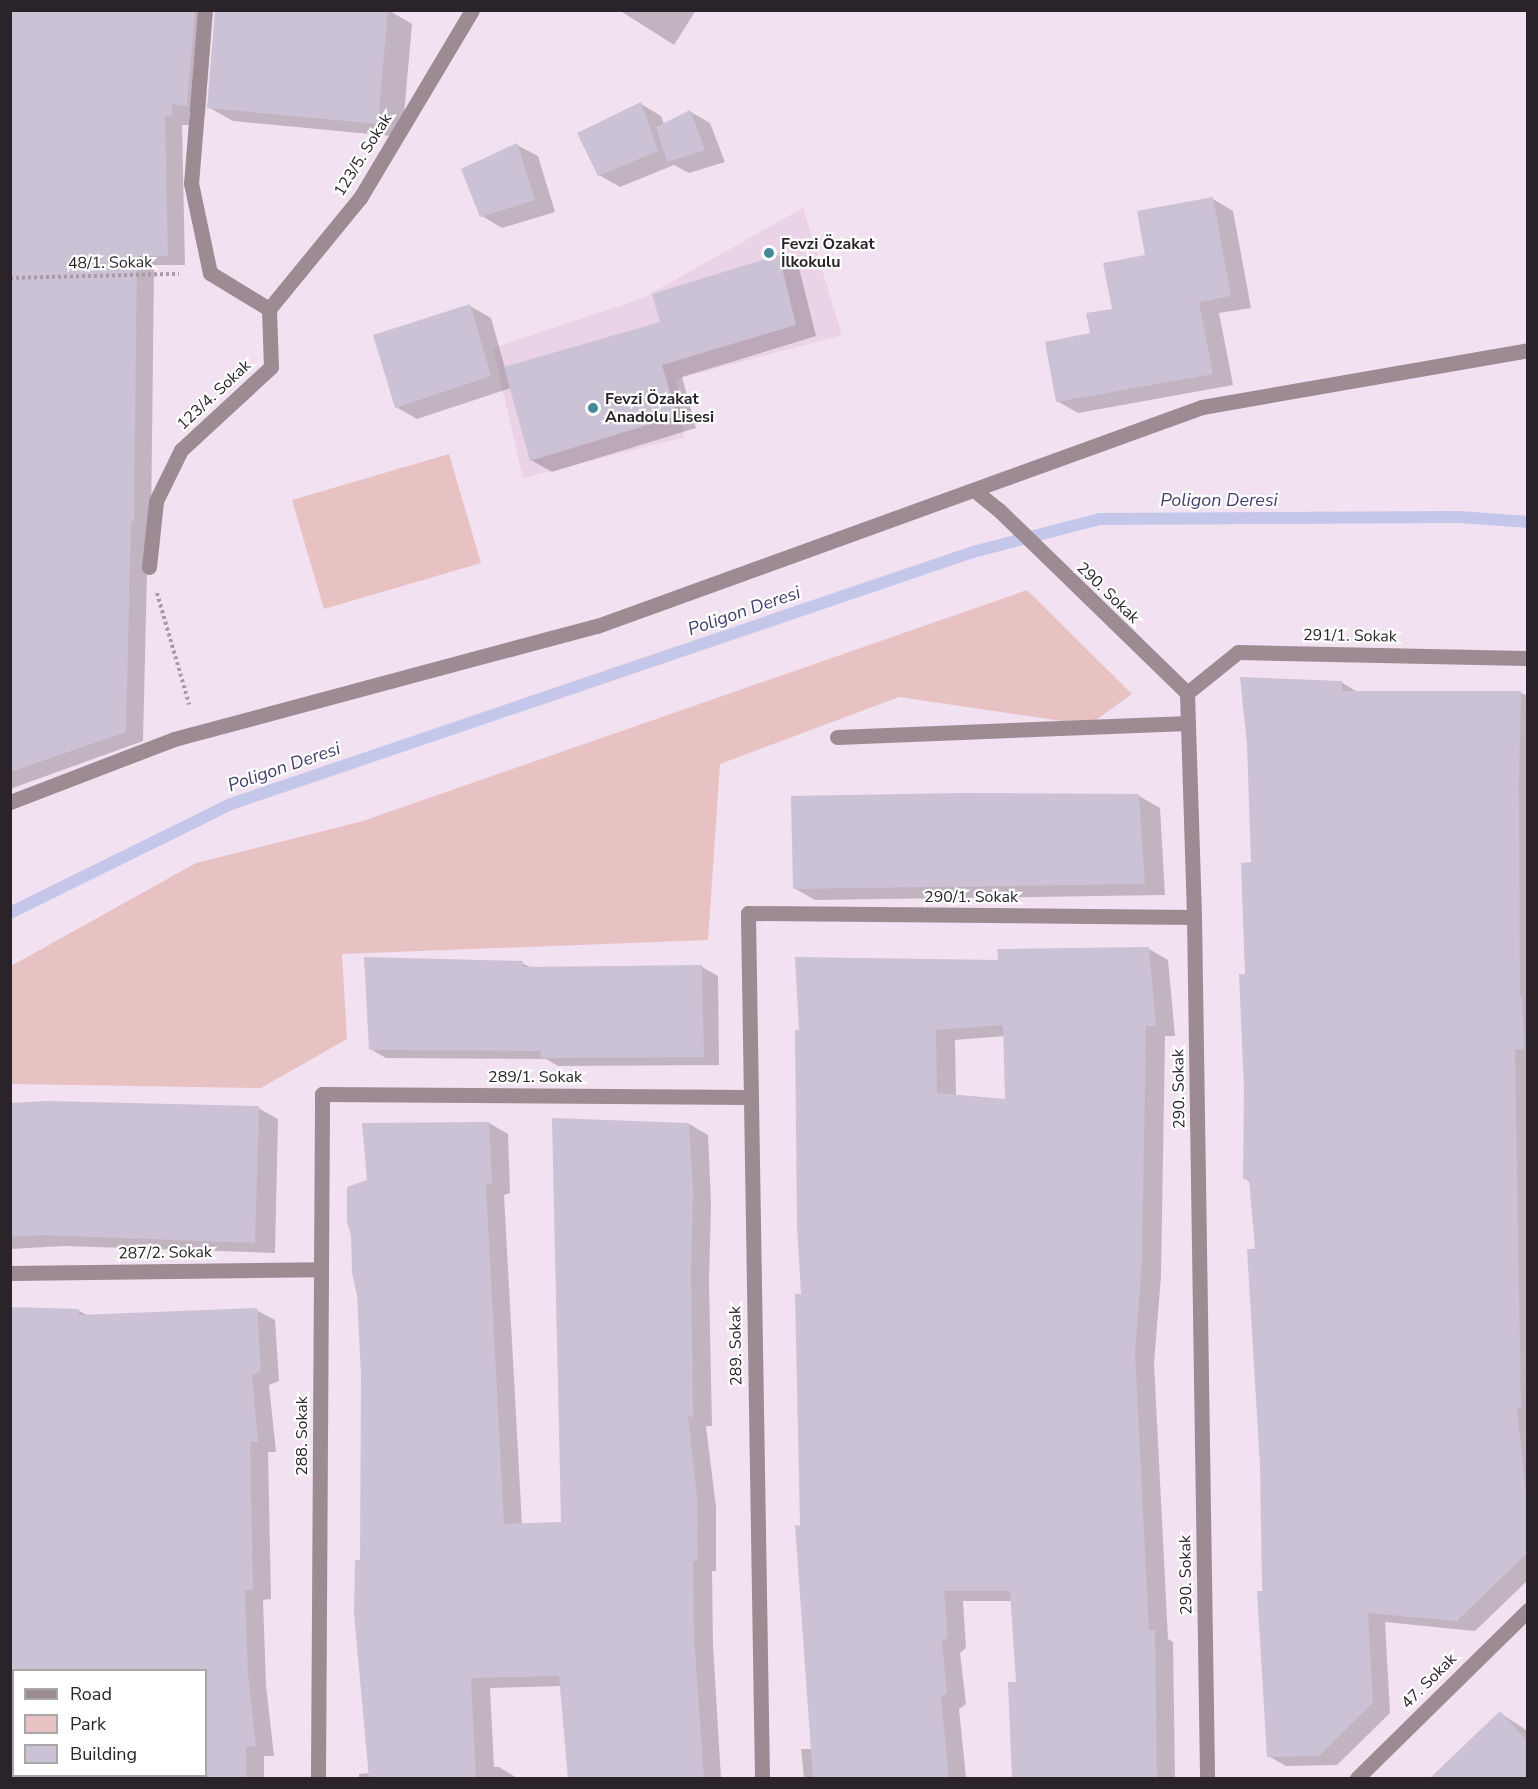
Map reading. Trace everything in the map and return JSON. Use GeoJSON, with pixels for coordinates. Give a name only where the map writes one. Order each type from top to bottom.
{"type":"FeatureCollection","features":[{"type":"Feature","properties":{"kind":"street"},"geometry":{"type":"LineString","coordinates":[[205,10],[191,183],[210,273],[269,309]]}},
{"type":"Feature","properties":{"kind":"street","name":"123/5. Sokak"},"geometry":{"type":"LineString","coordinates":[[269,309],[360,198],[472,10]]}},
{"type":"Feature","properties":{"kind":"street","name":"123/4. Sokak"},"geometry":{"type":"LineString","coordinates":[[149,567],[156,501],[181,450],[272,367],[269,309]]}},
{"type":"Feature","properties":{"kind":"street"},"geometry":{"type":"LineString","coordinates":[[10,802],[174,739],[597,626],[1202,407],[1527,350]]}},
{"type":"Feature","properties":{"kind":"street","name":"290. Sokak"},"geometry":{"type":"LineString","coordinates":[[974,490],[999,510],[1079,590],[1188,693],[1194,917],[1207,1779]]}},
{"type":"Feature","properties":{"kind":"street","name":"291/1. Sokak"},"geometry":{"type":"LineString","coordinates":[[1188,693],[1238,652],[1527,658]]}},
{"type":"Feature","properties":{"kind":"street"},"geometry":{"type":"LineString","coordinates":[[837,737],[1188,723]]}},
{"type":"Feature","properties":{"kind":"street","name":"290/1. Sokak"},"geometry":{"type":"LineString","coordinates":[[748,913],[1194,917]]}},
{"type":"Feature","properties":{"kind":"street","name":"289. Sokak"},"geometry":{"type":"LineString","coordinates":[[748,913],[749,1096],[762,1779]]}},
{"type":"Feature","properties":{"kind":"street","name":"289/1. Sokak"},"geometry":{"type":"LineString","coordinates":[[322,1094],[749,1096]]}},
{"type":"Feature","properties":{"kind":"street","name":"288. Sokak"},"geometry":{"type":"LineString","coordinates":[[318,1779],[322,1094]]}},
{"type":"Feature","properties":{"kind":"street","name":"287/2. Sokak"},"geometry":{"type":"LineString","coordinates":[[10,1273],[320,1269]]}},
{"type":"Feature","properties":{"kind":"street","name":"47. Sokak"},"geometry":{"type":"LineString","coordinates":[[1357,1779],[1527,1610]]}},
{"type":"Feature","properties":{"kind":"path","name":"48/1. Sokak"},"geometry":{"type":"LineString","coordinates":[[10,278],[210,273]]}},
{"type":"Feature","properties":{"kind":"path"},"geometry":{"type":"LineString","coordinates":[[149,567],[190,707],[165,715],[174,739]]}},
{"type":"Feature","properties":{"kind":"shaded area"},"geometry":{"type":"Polygon","coordinates":[[[803,208],[842,335],[676,379],[684,437],[523,478],[493,348],[641,299],[803,208]]]}},
{"type":"Feature","properties":{"kind":"green space"},"geometry":{"type":"Polygon","coordinates":[[[449,454],[481,563],[324,609],[292,500],[449,454]]]}},
{"type":"Feature","properties":{"kind":"green space"},"geometry":{"type":"Polygon","coordinates":[[[1027,590],[1132,694],[1089,725],[899,697],[720,764],[708,940],[342,954],[347,1039],[261,1088],[11,1084],[11,966],[196,863],[363,821],[1027,590]]]}},
{"type":"Feature","properties":{"kind":"building"},"geometry":{"type":"Polygon","coordinates":[[[10,10],[195,10],[187,106],[172,104],[172,116],[165,116],[168,256],[137,256],[134,521],[131,521],[126,732],[10,772],[10,10]]]}},
{"type":"Feature","properties":{"kind":"building"},"geometry":{"type":"Polygon","coordinates":[[[215,10],[388,10],[378,124],[207,108],[215,10]]]}},
{"type":"Feature","properties":{"kind":"building"},"geometry":{"type":"Polygon","coordinates":[[[641,102],[658,151],[598,176],[577,133],[641,102]]]}},
{"type":"Feature","properties":{"kind":"building"},"geometry":{"type":"Polygon","coordinates":[[[690,110],[705,150],[667,162],[656,127],[690,110]]]}},
{"type":"Feature","properties":{"kind":"building"},"geometry":{"type":"Polygon","coordinates":[[[517,143],[535,200],[480,217],[461,169],[517,143]]]}},
{"type":"Feature","properties":{"kind":"building"},"geometry":{"type":"Polygon","coordinates":[[[1213,197],[1231,296],[1199,302],[1213,374],[1056,402],[1045,342],[1090,333],[1086,313],[1112,309],[1103,263],[1145,255],[1137,211],[1213,197]]]}},
{"type":"Feature","properties":{"kind":"building","name":"Fevzi Özakat Anadolu Lisesi"},"geometry":{"type":"Polygon","coordinates":[[[779,255],[796,325],[662,365],[677,416],[530,461],[504,367],[660,322],[652,294],[779,255]]]}},
{"type":"Feature","properties":{"kind":"building"},"geometry":{"type":"Polygon","coordinates":[[[470,304],[491,376],[395,408],[373,335],[470,304]]]}},
{"type":"Feature","properties":{"kind":"building"},"geometry":{"type":"Polygon","coordinates":[[[1240,677],[1342,681],[1342,691],[1521,691],[1520,996],[1522,996],[1524,1049],[1515,1049],[1521,1408],[1517,1408],[1526,1495],[1527,1553],[1457,1621],[1368,1613],[1373,1703],[1319,1756],[1267,1757],[1257,1591],[1262,1591],[1260,1465],[1247,1249],[1255,1249],[1249,1179],[1243,1179],[1244,1087],[1239,974],[1245,974],[1241,863],[1251,862],[1247,745],[1240,677]]]}},
{"type":"Feature","properties":{"kind":"building"},"geometry":{"type":"Polygon","coordinates":[[[963,793],[1139,794],[1145,884],[793,889],[791,796],[963,793]]]}},
{"type":"Feature","properties":{"kind":"building"},"geometry":{"type":"Polygon","coordinates":[[[1149,947],[1156,1026],[1146,1026],[1142,1264],[1135,1352],[1149,1630],[1155,1630],[1157,1779],[1012,1779],[1008,1682],[1016,1682],[1010,1591],[944,1591],[948,1637],[942,1642],[947,1693],[941,1698],[949,1779],[813,1779],[795,1525],[800,1526],[795,1294],[801,1294],[797,1226],[795,1030],[799,1030],[795,957],[998,960],[997,949],[1149,947]],[[1003,1025],[936,1030],[937,1093],[1005,1099],[1003,1025]]]}},
{"type":"Feature","properties":{"kind":"building"},"geometry":{"type":"Polygon","coordinates":[[[364,957],[523,961],[523,967],[702,965],[704,1057],[541,1058],[541,1051],[369,1050],[364,957]]]}},
{"type":"Feature","properties":{"kind":"building"},"geometry":{"type":"Polygon","coordinates":[[[47,1101],[259,1106],[255,1243],[43,1235],[10,1237],[10,1103],[47,1101]]]}},
{"type":"Feature","properties":{"kind":"building"},"geometry":{"type":"Polygon","coordinates":[[[552,1118],[689,1123],[693,1191],[691,1271],[693,1417],[688,1416],[697,1496],[698,1561],[693,1561],[694,1635],[704,1779],[568,1779],[559,1676],[471,1678],[476,1779],[369,1779],[354,1614],[355,1560],[360,1560],[361,1375],[357,1295],[352,1273],[351,1235],[347,1222],[347,1187],[367,1180],[362,1123],[489,1122],[492,1183],[486,1185],[504,1524],[561,1522],[552,1118]]]}},
{"type":"Feature","properties":{"kind":"building"},"geometry":{"type":"Polygon","coordinates":[[[10,1307],[79,1309],[79,1315],[257,1308],[261,1371],[252,1375],[258,1442],[250,1442],[253,1590],[245,1590],[248,1673],[256,1746],[246,1747],[246,1779],[206,1779],[207,1669],[12,1669],[10,1671],[10,1307]]]}},
{"type":"Feature","properties":{"kind":"building"},"geometry":{"type":"Polygon","coordinates":[[[1500,1711],[1527,1741],[1527,1779],[1429,1779],[1500,1711]]]}},
{"type":"Feature","properties":{"kind":"waterway","name":"Poligon Deresi"},"geometry":{"type":"LineString","coordinates":[[10,913],[231,804],[973,552],[1100,519],[1459,517],[1528,522]]}},
{"type":"Feature","properties":{"kind":"place","name":"Fevzi Özakat İlkokulu"},"geometry":{"type":"Point","coordinates":[769,253]}},
{"type":"Feature","properties":{"kind":"place","name":"Fevzi Özakat Anadolu Lisesi"},"geometry":{"type":"Point","coordinates":[593,408]}}]}
